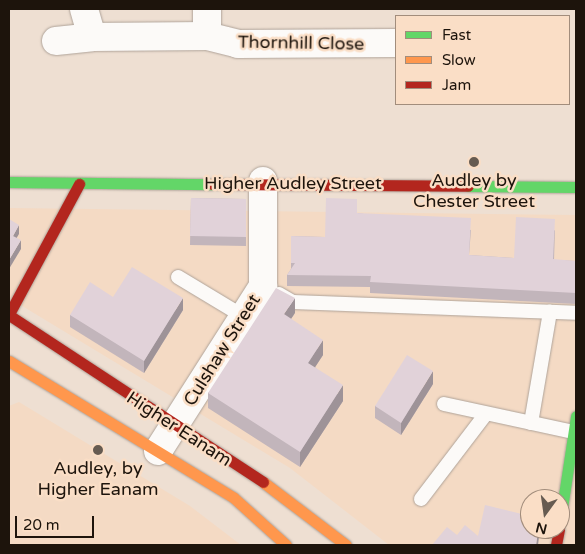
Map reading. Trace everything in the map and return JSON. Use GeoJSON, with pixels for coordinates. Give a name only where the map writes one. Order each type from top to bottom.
{"type":"FeatureCollection","features":[{"type":"Feature","properties":{"kind":"highway","name":"Higher Audley Street"},"geometry":{"type":"LineString","coordinates":[[9,182],[79,184],[263,181],[576,187]]}},
{"type":"Feature","properties":{"kind":"highway"},"geometry":{"type":"LineString","coordinates":[[9,314],[79,184]]}},
{"type":"Feature","properties":{"kind":"highway","name":"Higher Eanam"},"geometry":{"type":"LineString","coordinates":[[9,314],[173,427],[296,504],[346,545]]}},
{"type":"Feature","properties":{"kind":"highway","name":"Higher Eanam"},"geometry":{"type":"LineString","coordinates":[[9,361],[234,498],[286,545]]}},
{"type":"Feature","properties":{"kind":"highway"},"geometry":{"type":"LineString","coordinates":[[565,489],[576,416]]}},
{"type":"Feature","properties":{"kind":"street"},"geometry":{"type":"LineString","coordinates":[[84,9],[92,37]]}},
{"type":"Feature","properties":{"kind":"street"},"geometry":{"type":"LineString","coordinates":[[207,9],[207,36]]}},
{"type":"Feature","properties":{"kind":"street","name":"Thornhill Close"},"geometry":{"type":"LineString","coordinates":[[56,42],[92,37],[207,36],[238,44],[395,42]]}},
{"type":"Feature","properties":{"kind":"street","name":"Culshaw Street"},"geometry":{"type":"LineString","coordinates":[[158,451],[263,286],[263,181]]}},
{"type":"Feature","properties":{"kind":"lane"},"geometry":{"type":"LineString","coordinates":[[178,277],[243,316]]}},
{"type":"Feature","properties":{"kind":"lane"},"geometry":{"type":"LineString","coordinates":[[263,286],[292,302],[576,313]]}},
{"type":"Feature","properties":{"kind":"lane"},"geometry":{"type":"LineString","coordinates":[[531,424],[550,312]]}},
{"type":"Feature","properties":{"kind":"lane"},"geometry":{"type":"LineString","coordinates":[[444,404],[485,415],[574,432]]}},
{"type":"Feature","properties":{"kind":"lane"},"geometry":{"type":"LineString","coordinates":[[421,499],[485,415]]}},
{"type":"Feature","properties":{"kind":"shaded area"},"geometry":{"type":"Polygon","coordinates":[[[9,208],[576,215],[576,545],[389,545],[290,468],[9,298],[9,208]]]}},
{"type":"Feature","properties":{"kind":"shaded area"},"geometry":{"type":"Polygon","coordinates":[[[19,402],[190,506],[241,545],[9,545],[9,406],[19,402]]]}},
{"type":"Feature","properties":{"kind":"building"},"geometry":{"type":"Polygon","coordinates":[[[191,198],[246,199],[246,237],[190,236],[191,198]]]}},
{"type":"Feature","properties":{"kind":"building"},"geometry":{"type":"Polygon","coordinates":[[[326,198],[357,199],[357,213],[471,218],[469,255],[514,258],[516,217],[555,219],[553,259],[576,261],[576,293],[370,282],[371,276],[287,275],[295,263],[291,263],[291,236],[325,237],[326,198]]]}},
{"type":"Feature","properties":{"kind":"building"},"geometry":{"type":"Polygon","coordinates":[[[9,219],[19,225],[13,236],[21,240],[9,260],[9,219]]]}},
{"type":"Feature","properties":{"kind":"building"},"geometry":{"type":"Polygon","coordinates":[[[132,267],[183,298],[144,361],[70,315],[90,282],[113,297],[132,267]]]}},
{"type":"Feature","properties":{"kind":"building"},"geometry":{"type":"Polygon","coordinates":[[[276,288],[295,298],[284,314],[323,340],[308,363],[343,385],[300,452],[208,393],[276,288]]]}},
{"type":"Feature","properties":{"kind":"building"},"geometry":{"type":"Polygon","coordinates":[[[407,355],[433,371],[401,423],[375,406],[407,355]]]}},
{"type":"Feature","properties":{"kind":"building"},"geometry":{"type":"Polygon","coordinates":[[[485,505],[520,514],[520,539],[537,539],[536,545],[432,545],[447,527],[457,535],[465,525],[478,536],[485,505]]]}},
{"type":"Feature","properties":{"kind":"traffic: fast"},"geometry":{"type":"LineString","coordinates":[[9,182],[212,184]]}},
{"type":"Feature","properties":{"kind":"traffic: fast"},"geometry":{"type":"LineString","coordinates":[[468,186],[576,187]]}},
{"type":"Feature","properties":{"kind":"traffic: fast"},"geometry":{"type":"LineString","coordinates":[[565,489],[576,416]]}},
{"type":"Feature","properties":{"kind":"traffic: slow"},"geometry":{"type":"LineString","coordinates":[[9,361],[234,498],[286,545]]}},
{"type":"Feature","properties":{"kind":"traffic: slow"},"geometry":{"type":"LineString","coordinates":[[263,482],[346,545]]}},
{"type":"Feature","properties":{"kind":"traffic: jam"},"geometry":{"type":"LineString","coordinates":[[9,314],[79,184]]}},
{"type":"Feature","properties":{"kind":"traffic: jam"},"geometry":{"type":"LineString","coordinates":[[212,184],[468,186]]}},
{"type":"Feature","properties":{"kind":"traffic: jam"},"geometry":{"type":"LineString","coordinates":[[9,315],[263,482]]}},
{"type":"Feature","properties":{"kind":"traffic: jam"},"geometry":{"type":"LineString","coordinates":[[556,545],[557,539]]}},
{"type":"Feature","properties":{"kind":"place","name":"Audley by Chester Street"},"geometry":{"type":"Point","coordinates":[474,162]}},
{"type":"Feature","properties":{"kind":"place","name":"Audley, by Higher Eanam"},"geometry":{"type":"Point","coordinates":[98,450]}}]}
